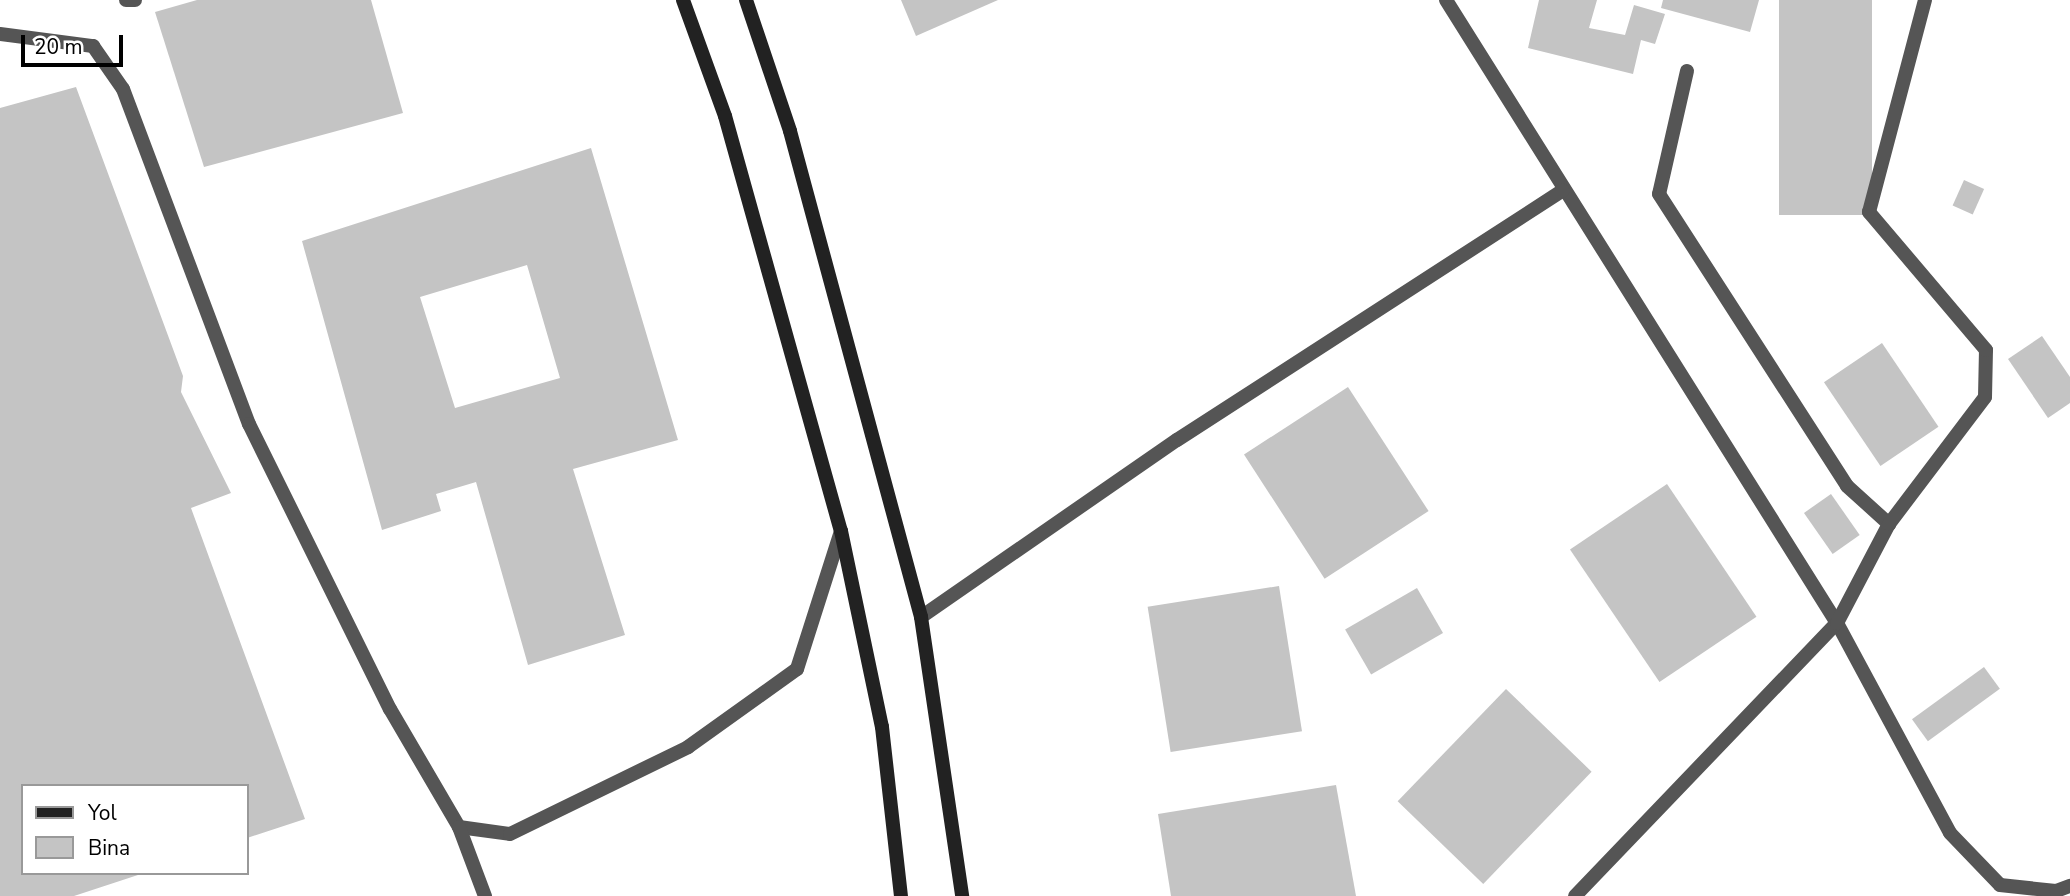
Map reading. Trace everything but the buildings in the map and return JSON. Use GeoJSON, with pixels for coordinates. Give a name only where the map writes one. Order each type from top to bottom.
{"type":"FeatureCollection","features":[{"type":"Feature","properties":{"kind":"main road"},"geometry":{"type":"LineString","coordinates":[[683,0],[725,116],[841,531],[882,727],[901,896]]}},
{"type":"Feature","properties":{"kind":"main road"},"geometry":{"type":"LineString","coordinates":[[746,0],[790,131],[921,617],[962,896]]}},
{"type":"Feature","properties":{"kind":"street"},"geometry":{"type":"LineString","coordinates":[[126,0],[135,0]]}},
{"type":"Feature","properties":{"kind":"street"},"geometry":{"type":"LineString","coordinates":[[1446,0],[1562,191],[1837,622],[1950,833],[2000,885],[2056,891],[2070,886]]}},
{"type":"Feature","properties":{"kind":"street"},"geometry":{"type":"LineString","coordinates":[[1575,896],[1837,622],[1889,524],[1985,397],[1986,350],[1868,212],[1924,0]]}},
{"type":"Feature","properties":{"kind":"street"},"geometry":{"type":"LineString","coordinates":[[0,34],[93,46],[123,89],[249,424],[390,709],[459,827],[485,896]]}},
{"type":"Feature","properties":{"kind":"street"},"geometry":{"type":"LineString","coordinates":[[1687,71],[1660,194],[1847,486],[1889,524]]}},
{"type":"Feature","properties":{"kind":"street"},"geometry":{"type":"LineString","coordinates":[[921,617],[1199,425],[1562,191]]}},
{"type":"Feature","properties":{"kind":"street"},"geometry":{"type":"LineString","coordinates":[[459,827],[510,834],[688,747],[797,669],[841,531]]}}]}
